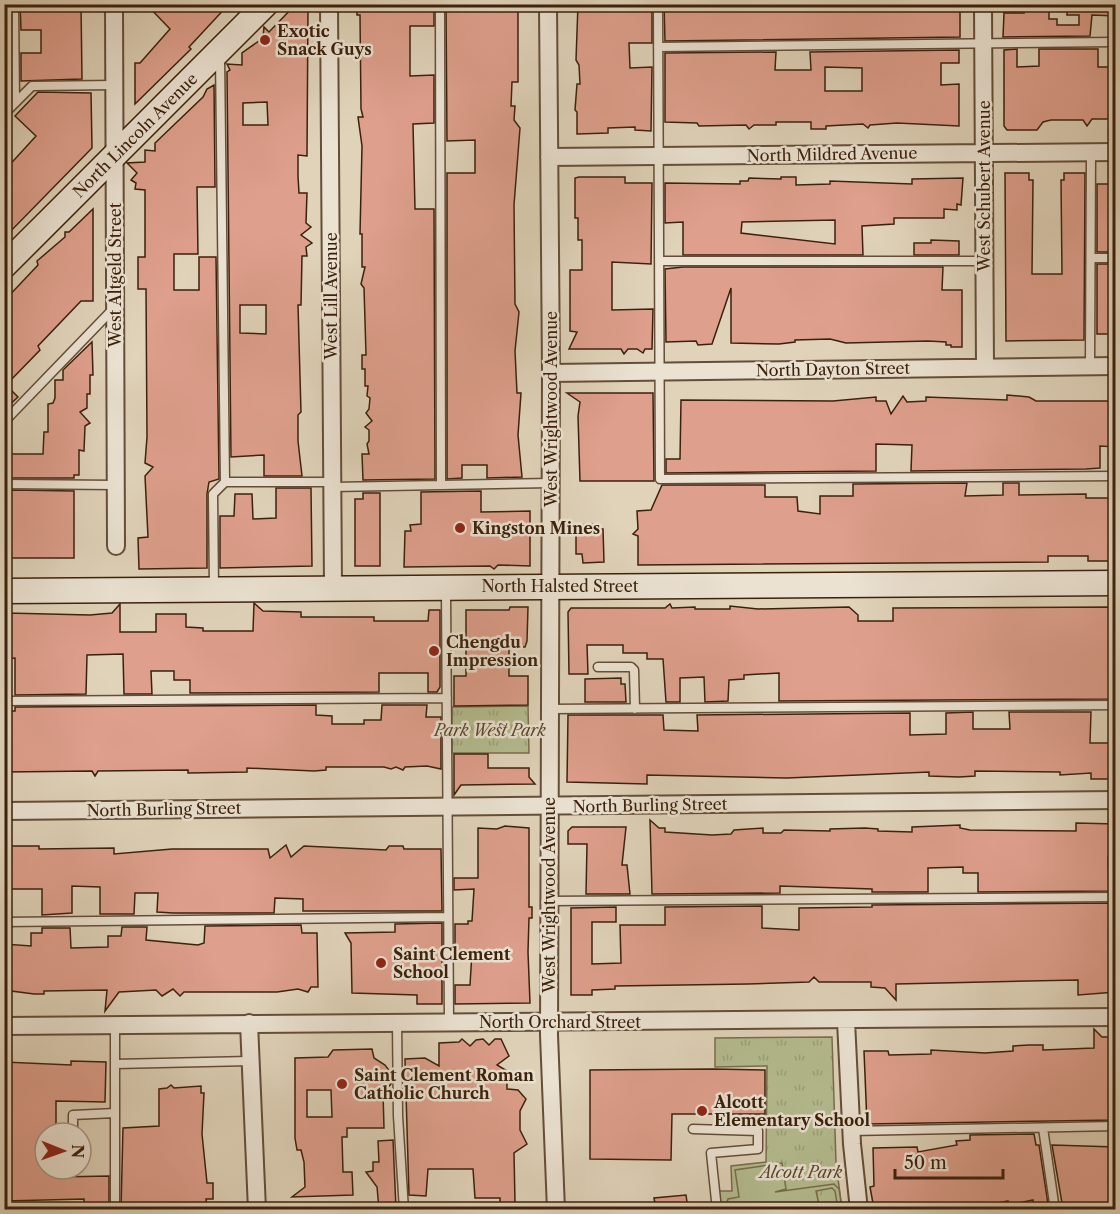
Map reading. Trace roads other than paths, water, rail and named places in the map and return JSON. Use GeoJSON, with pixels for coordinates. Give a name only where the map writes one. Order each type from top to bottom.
{"type":"FeatureCollection","features":[{"type":"Feature","properties":{"kind":"main road","name":"North Lincoln Avenue"},"geometry":{"type":"LineString","coordinates":[[4,266],[266,4]]}},
{"type":"Feature","properties":{"kind":"main road","name":"North Halsted Street"},"geometry":{"type":"LineString","coordinates":[[4,591],[1116,583]]}},
{"type":"Feature","properties":{"kind":"street","name":"West Altgeld Street"},"geometry":{"type":"LineString","coordinates":[[114,4],[116,546]]}},
{"type":"Feature","properties":{"kind":"street","name":"West Lill Avenue"},"geometry":{"type":"LineString","coordinates":[[329,4],[333,588]]}},
{"type":"Feature","properties":{"kind":"street","name":"West Wrightwood Avenue"},"geometry":{"type":"LineString","coordinates":[[549,4],[551,373],[549,1022],[550,1100],[556,1209]]}},
{"type":"Feature","properties":{"kind":"street","name":"West Schubert Avenue"},"geometry":{"type":"LineString","coordinates":[[983,4],[985,368]]}},
{"type":"Feature","properties":{"kind":"street","name":"North Mildred Avenue"},"geometry":{"type":"LineString","coordinates":[[549,157],[1116,152]]}},
{"type":"Feature","properties":{"kind":"street","name":"North Dayton Street"},"geometry":{"type":"LineString","coordinates":[[551,373],[1116,366]]}},
{"type":"Feature","properties":{"kind":"street","name":"North Burling Street"},"geometry":{"type":"LineString","coordinates":[[4,811],[1116,800]]}},
{"type":"Feature","properties":{"kind":"street","name":"North Orchard Street"},"geometry":{"type":"LineString","coordinates":[[4,1026],[846,1021],[1116,1017]]}},
{"type":"Feature","properties":{"kind":"street"},"geometry":{"type":"LineString","coordinates":[[846,1021],[851,1131],[859,1209]]}},
{"type":"Feature","properties":{"kind":"street"},"geometry":{"type":"LineString","coordinates":[[249,1023],[257,1209]]}},
{"type":"Feature","properties":{"kind":"lane"},"geometry":{"type":"LineString","coordinates":[[14,4],[15,102]]}},
{"type":"Feature","properties":{"kind":"lane"},"geometry":{"type":"LineString","coordinates":[[440,4],[441,485]]}},
{"type":"Feature","properties":{"kind":"lane"},"geometry":{"type":"LineString","coordinates":[[658,4],[660,479],[1116,476]]}},
{"type":"Feature","properties":{"kind":"lane"},"geometry":{"type":"LineString","coordinates":[[658,47],[1116,42]]}},
{"type":"Feature","properties":{"kind":"lane"},"geometry":{"type":"LineString","coordinates":[[214,589],[213,494],[225,482],[220,51]]}},
{"type":"Feature","properties":{"kind":"lane"},"geometry":{"type":"LineString","coordinates":[[4,114],[32,86],[114,85]]}},
{"type":"Feature","properties":{"kind":"lane"},"geometry":{"type":"LineString","coordinates":[[1090,366],[1091,152]]}},
{"type":"Feature","properties":{"kind":"lane"},"geometry":{"type":"LineString","coordinates":[[1091,258],[1116,258]]}},
{"type":"Feature","properties":{"kind":"lane"},"geometry":{"type":"LineString","coordinates":[[660,261],[984,261]]}},
{"type":"Feature","properties":{"kind":"lane"},"geometry":{"type":"LineString","coordinates":[[4,422],[115,307]]}},
{"type":"Feature","properties":{"kind":"lane"},"geometry":{"type":"LineString","coordinates":[[225,482],[441,485],[551,483]]}},
{"type":"Feature","properties":{"kind":"lane"},"geometry":{"type":"LineString","coordinates":[[4,484],[116,485]]}},
{"type":"Feature","properties":{"kind":"lane"},"geometry":{"type":"LineString","coordinates":[[446,587],[448,1022]]}},
{"type":"Feature","properties":{"kind":"lane"},"geometry":{"type":"LineString","coordinates":[[598,667],[631,667],[635,709]]}},
{"type":"Feature","properties":{"kind":"lane"},"geometry":{"type":"LineString","coordinates":[[4,701],[447,698]]}},
{"type":"Feature","properties":{"kind":"lane"},"geometry":{"type":"LineString","coordinates":[[549,709],[1116,705]]}},
{"type":"Feature","properties":{"kind":"lane"},"geometry":{"type":"LineString","coordinates":[[549,901],[1116,897]]}},
{"type":"Feature","properties":{"kind":"lane"},"geometry":{"type":"LineString","coordinates":[[4,922],[448,917]]}},
{"type":"Feature","properties":{"kind":"lane"},"geometry":{"type":"LineString","coordinates":[[397,1022],[398,1116],[404,1209]]}},
{"type":"Feature","properties":{"kind":"lane"},"geometry":{"type":"LineString","coordinates":[[115,1025],[115,1209]]}},
{"type":"Feature","properties":{"kind":"lane"},"geometry":{"type":"LineString","coordinates":[[115,1064],[250,1061]]}},
{"type":"Feature","properties":{"kind":"lane"},"geometry":{"type":"LineString","coordinates":[[73,1121],[73,1115],[115,1113]]}},
{"type":"Feature","properties":{"kind":"lane"},"geometry":{"type":"LineString","coordinates":[[851,1131],[1116,1126]]}},
{"type":"Feature","properties":{"kind":"lane"},"geometry":{"type":"LineString","coordinates":[[1043,1128],[1055,1209]]}},
{"type":"Feature","properties":{"kind":"lane"},"geometry":{"type":"LineString","coordinates":[[693,1129],[758,1131],[758,1149],[711,1153],[717,1209]]}},
{"type":"Feature","properties":{"kind":"place","name":"Exotic Snack Guys"},"geometry":{"type":"Point","coordinates":[265,40]}},
{"type":"Feature","properties":{"kind":"place","name":"Kingston Mines"},"geometry":{"type":"Point","coordinates":[460,528]}},
{"type":"Feature","properties":{"kind":"place","name":"Chengdu Impression"},"geometry":{"type":"Point","coordinates":[434,651]}},
{"type":"Feature","properties":{"kind":"place","name":"Saint Clement School"},"geometry":{"type":"Point","coordinates":[381,963]}},
{"type":"Feature","properties":{"kind":"place","name":"Saint Clement Roman Catholic Church"},"geometry":{"type":"Point","coordinates":[342,1084]}},
{"type":"Feature","properties":{"kind":"place","name":"Alcott Elementary School"},"geometry":{"type":"Point","coordinates":[702,1111]}},
{"type":"Feature","properties":{"kind":"park label","name":"Park West Park"},"geometry":{"type":"Point","coordinates":[490,730]}},
{"type":"Feature","properties":{"kind":"park label","name":"Alcott Park"},"geometry":{"type":"Point","coordinates":[801,1172]}}]}
